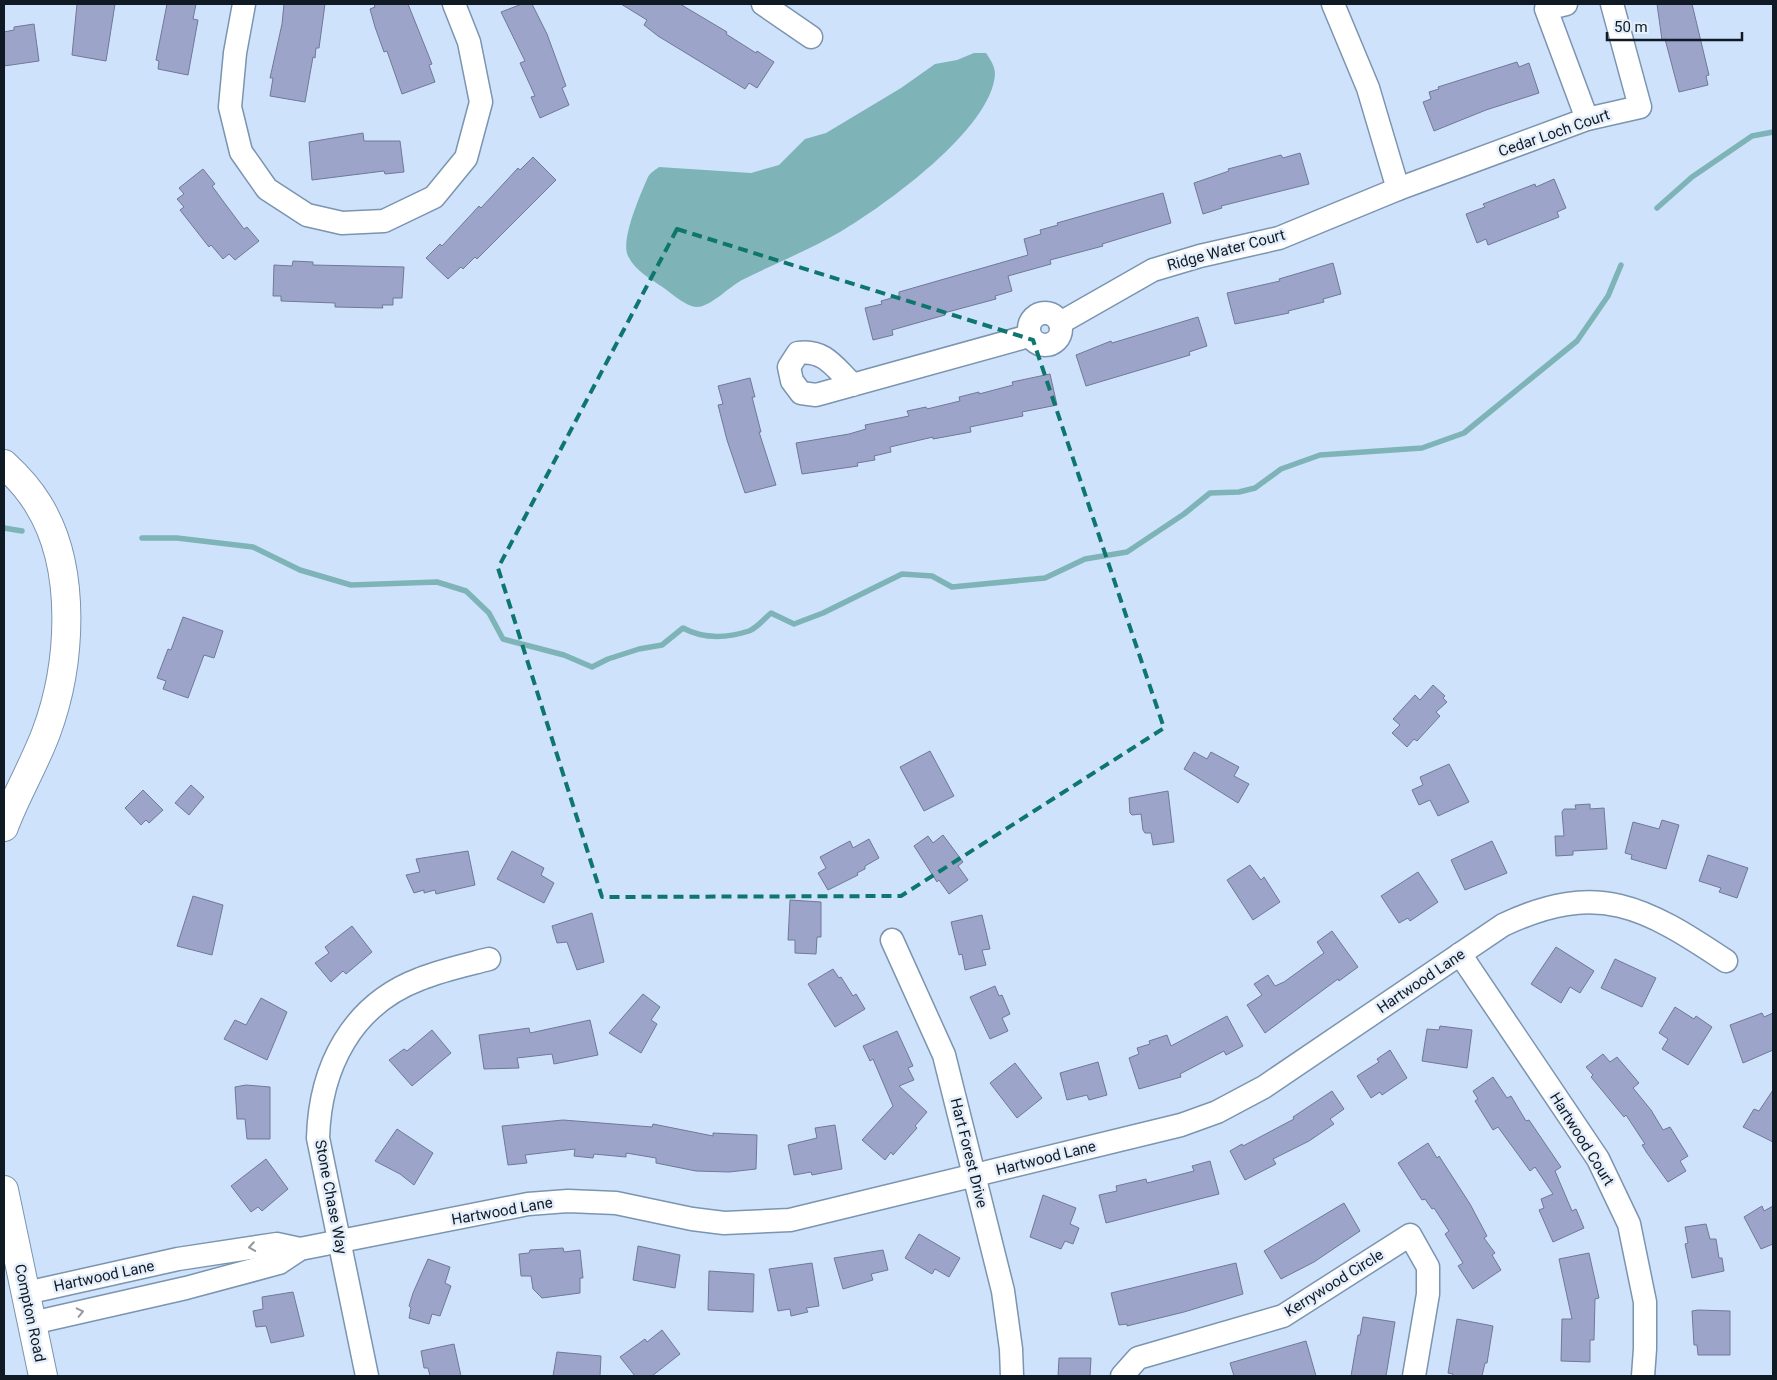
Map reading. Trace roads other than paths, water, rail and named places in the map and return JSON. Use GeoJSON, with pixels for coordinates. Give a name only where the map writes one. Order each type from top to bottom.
{"type":"FeatureCollection","features":[{"type":"Feature","properties":{"kind":"main road"},"geometry":{"type":"LineString","coordinates":[[4,464],[30,492],[48,522],[59,558],[66,608],[65,652],[56,704],[46,734],[4,827]]}},
{"type":"Feature","properties":{"kind":"main road","name":"Compton Road"},"geometry":{"type":"LineString","coordinates":[[4,1190],[43,1376]]}},
{"type":"Feature","properties":{"kind":"street"},"geometry":{"type":"LineString","coordinates":[[244,4],[235,53],[230,107],[241,152],[266,189],[307,215],[342,224],[384,221],[434,197],[466,158],[481,102],[469,42],[454,4]]}},
{"type":"Feature","properties":{"kind":"street"},"geometry":{"type":"LineString","coordinates":[[763,4],[811,37]]}},
{"type":"Feature","properties":{"kind":"street"},"geometry":{"type":"LineString","coordinates":[[1333,4],[1368,88],[1398,190]]}},
{"type":"Feature","properties":{"kind":"street"},"geometry":{"type":"LineString","coordinates":[[1566,4],[1546,9],[1587,119]]}},
{"type":"Feature","properties":{"kind":"street","name":"Cedar Loch Court"},"geometry":{"type":"LineString","coordinates":[[1398,190],[1587,119],[1640,107],[1612,4]]}},
{"type":"Feature","properties":{"kind":"street","name":"Ridge Water Court"},"geometry":{"type":"LineString","coordinates":[[853,385],[1029,336],[1028,327],[1031,319],[1038,313],[1047,312],[1055,316],[1060,323],[1153,270],[1200,256],[1279,238],[1398,190]]}},
{"type":"Feature","properties":{"kind":"street","name":"Hartwood Lane"},"geometry":{"type":"LineString","coordinates":[[32,1323],[186,1288],[280,1263],[300,1250],[528,1204],[568,1200],[616,1203],[692,1219],[724,1222],[781,1221],[975,1176],[1181,1125],[1217,1112],[1264,1087],[1502,925],[1541,908],[1577,903],[1599,903],[1633,908],[1658,918],[1726,961]]}},
{"type":"Feature","properties":{"kind":"street","name":"Hart Forest Drive"},"geometry":{"type":"LineString","coordinates":[[892,940],[944,1055],[1003,1291],[1012,1349],[1012,1376]]}},
{"type":"Feature","properties":{"kind":"street","name":"Hartwood Court"},"geometry":{"type":"LineString","coordinates":[[1460,954],[1598,1159],[1630,1224],[1645,1302],[1646,1349],[1643,1376]]}},
{"type":"Feature","properties":{"kind":"street","name":"Stone Chase Way"},"geometry":{"type":"LineString","coordinates":[[367,1376],[318,1138],[319,1112],[323,1090],[337,1054],[361,1019],[393,992],[419,979],[489,958]]}},
{"type":"Feature","properties":{"kind":"street","name":"Kerrywood Circle"},"geometry":{"type":"LineString","coordinates":[[1122,1376],[1138,1358],[1283,1316],[1410,1235],[1428,1267],[1428,1294],[1414,1376]]}},
{"type":"Feature","properties":{"kind":"street","name":"Hartwood Lane"},"geometry":{"type":"LineString","coordinates":[[26,1293],[178,1259],[247,1248],[277,1244],[300,1250]]}},
{"type":"Feature","properties":{"kind":"waterway"},"geometry":{"type":"LineString","coordinates":[[1657,208],[1692,177],[1752,136],[1773,132]]}},
{"type":"Feature","properties":{"kind":"waterway"},"geometry":{"type":"LineString","coordinates":[[142,538],[177,538],[253,547],[300,570],[351,585],[437,582],[466,591],[489,613],[503,639],[564,655],[592,667],[608,659],[639,649],[662,645],[683,628],[707,636],[732,635],[752,630],[771,613],[794,624],[823,613],[902,574],[932,576],[952,587],[1045,578],[1085,559],[1127,552],[1184,514],[1210,493],[1239,492],[1255,488],[1281,469],[1320,455],[1422,448],[1464,433],[1577,341],[1608,296],[1621,265]]}},
{"type":"Feature","properties":{"kind":"waterway"},"geometry":{"type":"LineString","coordinates":[[4,528],[22,531]]}}]}
